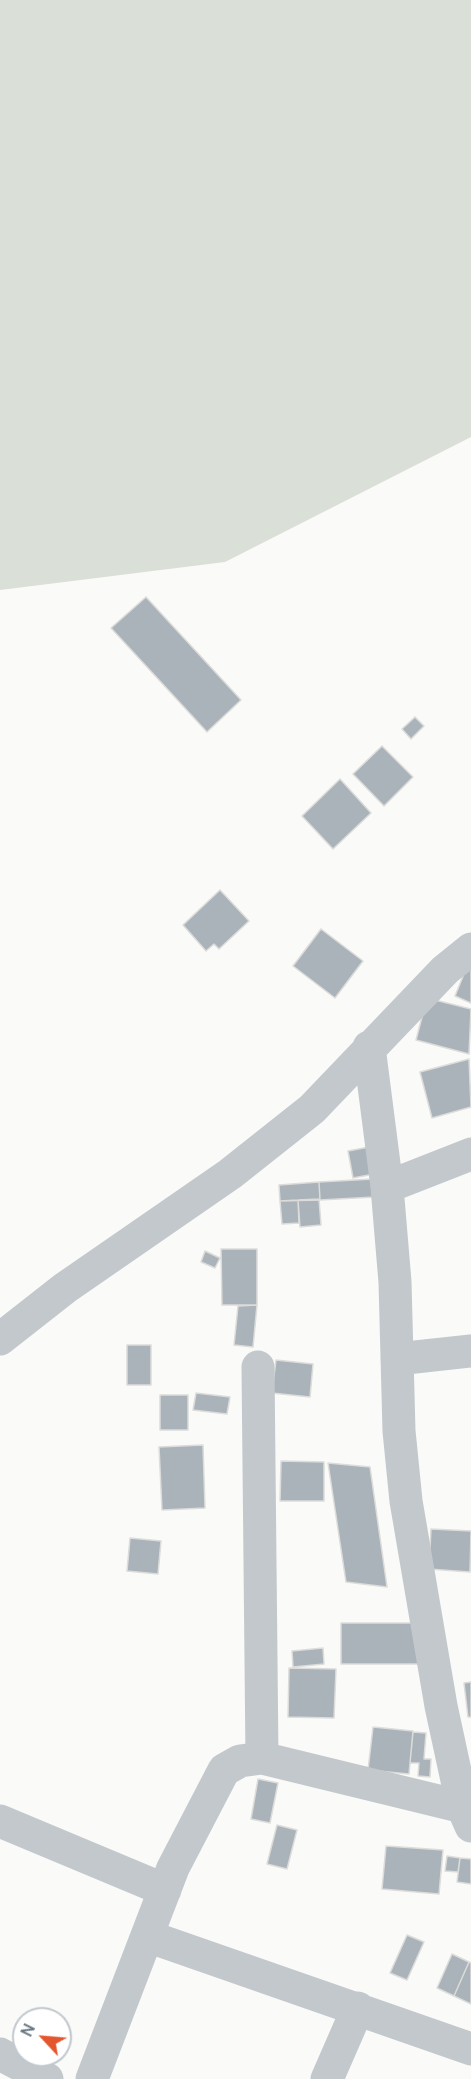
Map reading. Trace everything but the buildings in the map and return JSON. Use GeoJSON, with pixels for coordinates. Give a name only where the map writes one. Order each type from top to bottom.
{"type":"FeatureCollection","features":[{"type":"Feature","properties":{"kind":"street"},"geometry":{"type":"LineString","coordinates":[[0,1339],[65,1288],[248,1160],[312,1109],[445,970],[471,949]]}},
{"type":"Feature","properties":{"kind":"street"},"geometry":{"type":"LineString","coordinates":[[93,2079],[173,1868],[224,1770],[240,1761],[262,1758],[468,1815],[441,1706],[406,1501],[399,1431],[395,1282],[387,1187],[369,1047]]}},
{"type":"Feature","properties":{"kind":"street"},"geometry":{"type":"LineString","coordinates":[[387,1187],[471,1154]]}},
{"type":"Feature","properties":{"kind":"street"},"geometry":{"type":"LineString","coordinates":[[397,1359],[471,1351]]}},
{"type":"Feature","properties":{"kind":"street"},"geometry":{"type":"LineString","coordinates":[[258,1367],[262,1758]]}},
{"type":"Feature","properties":{"kind":"street"},"geometry":{"type":"LineString","coordinates":[[0,1821],[165,1890]]}},
{"type":"Feature","properties":{"kind":"street"},"geometry":{"type":"LineString","coordinates":[[147,1936],[471,2049]]}},
{"type":"Feature","properties":{"kind":"street"},"geometry":{"type":"LineString","coordinates":[[327,2079],[358,2008]]}},
{"type":"Feature","properties":{"kind":"street"},"geometry":{"type":"LineString","coordinates":[[0,2054],[47,2079]]}},
{"type":"Feature","properties":{"kind":"shaded area"},"geometry":{"type":"Polygon","coordinates":[[[0,0],[471,0],[471,437],[225,562],[0,590],[0,0]]]}}]}
